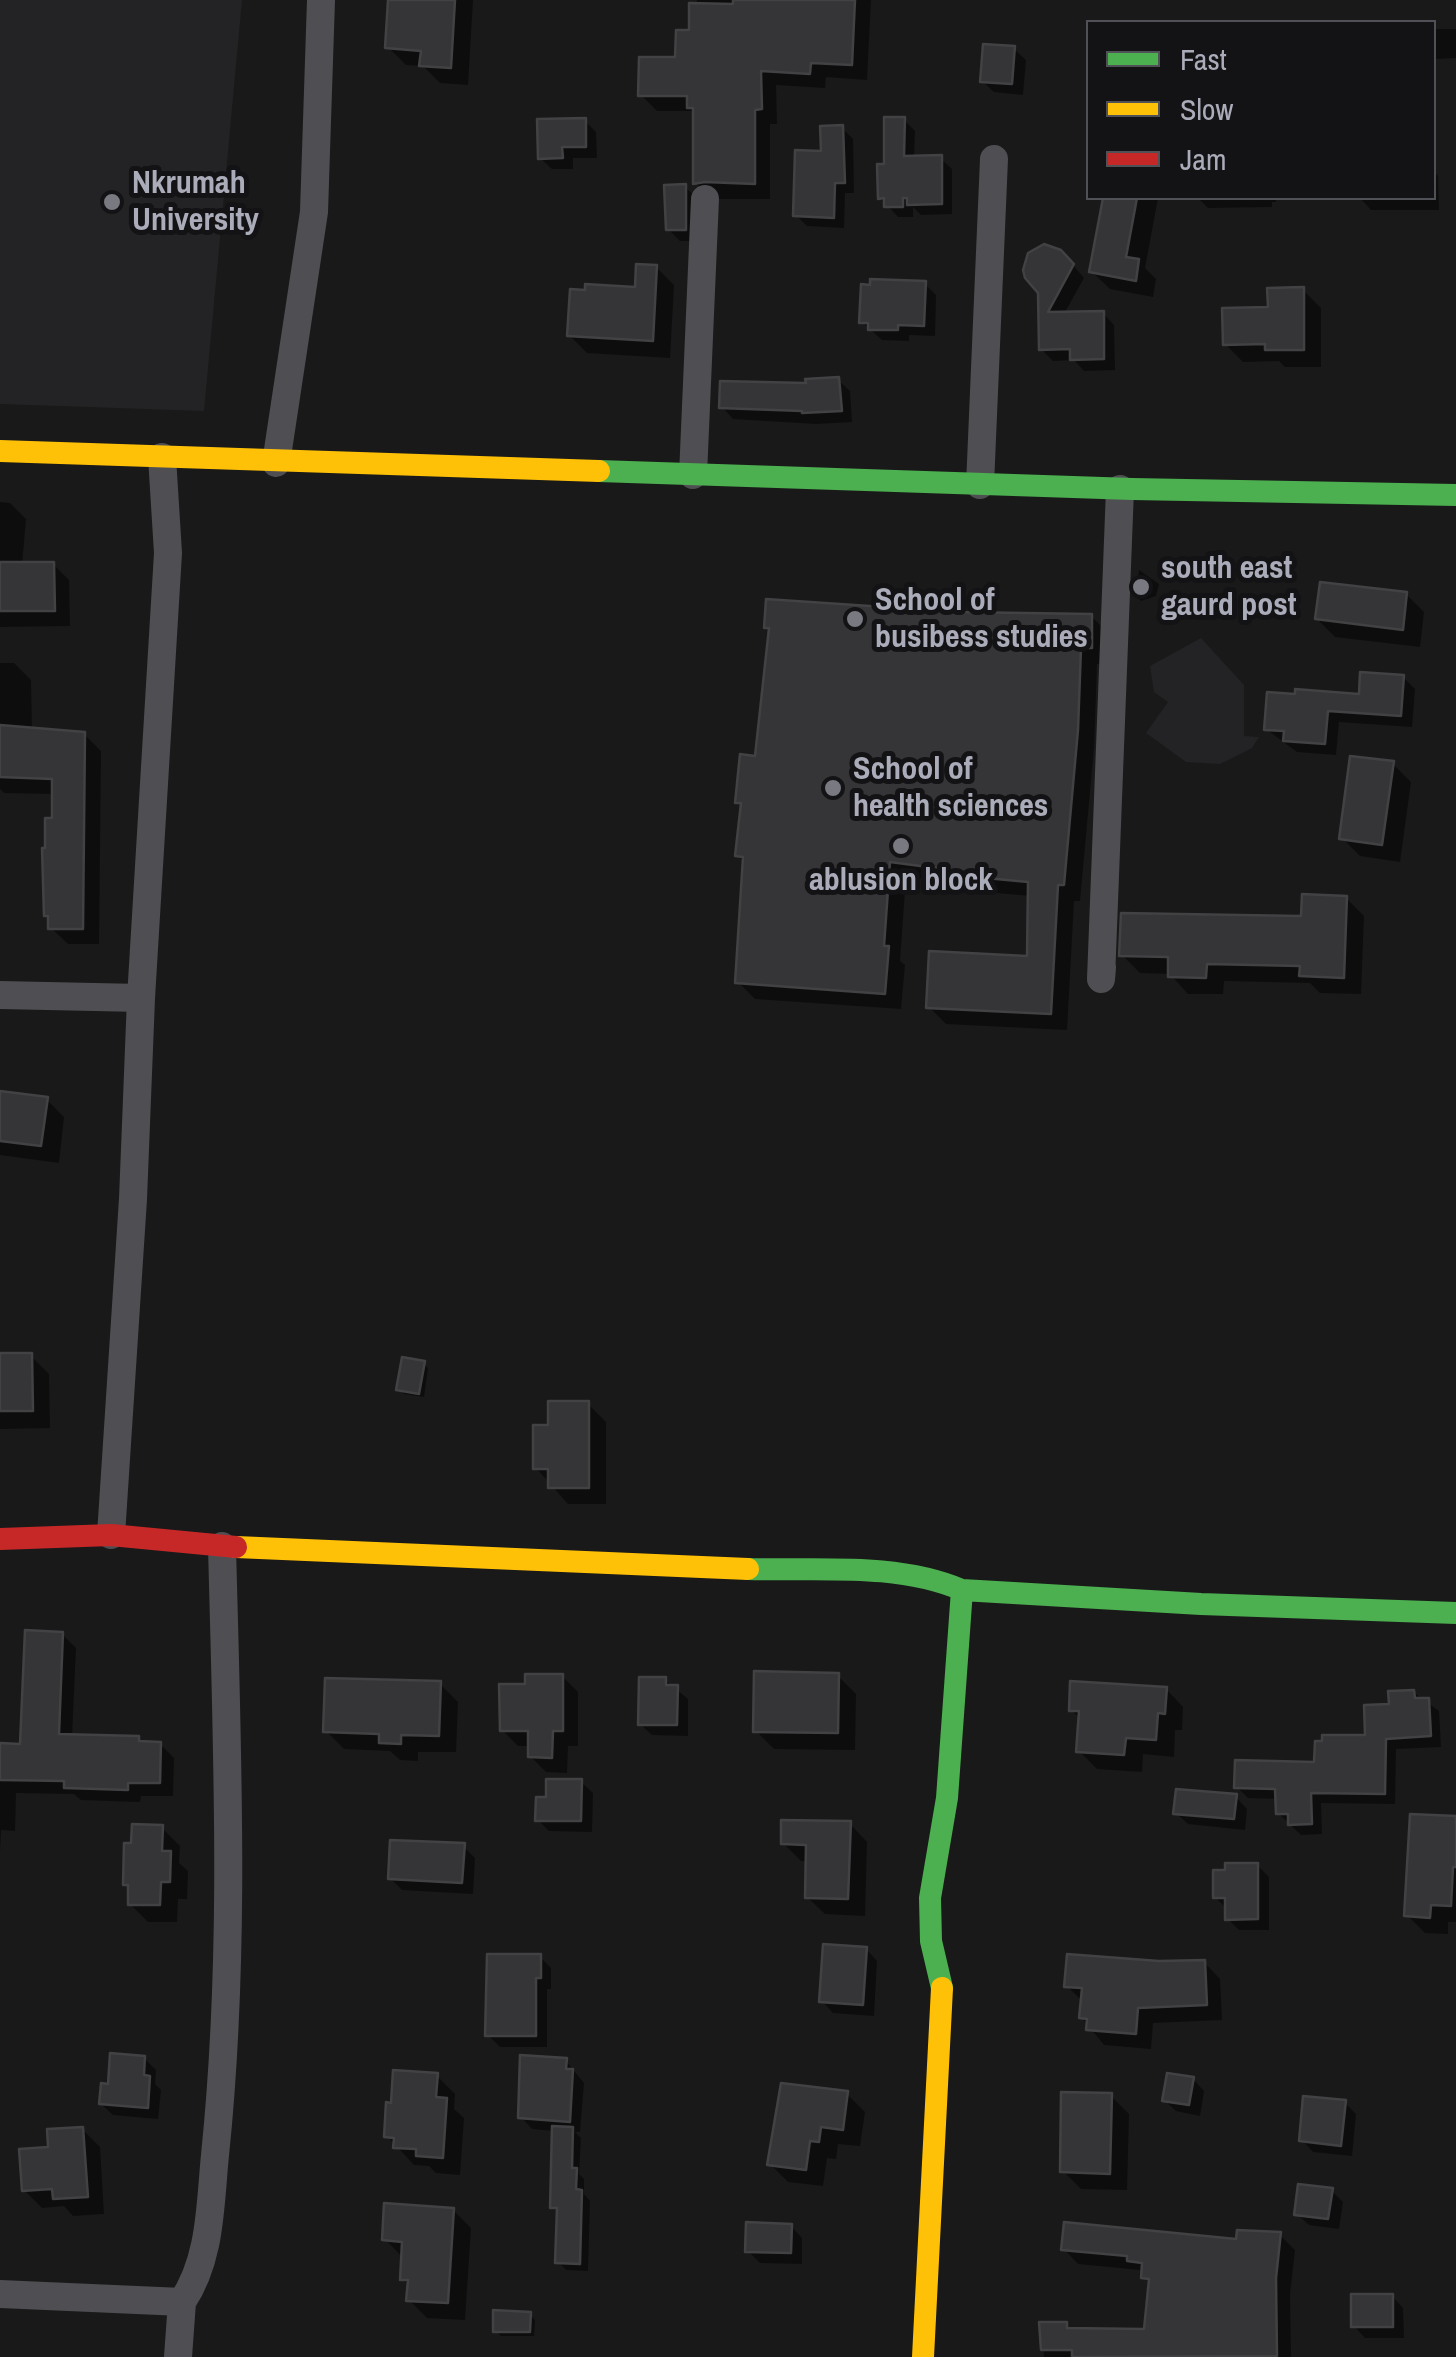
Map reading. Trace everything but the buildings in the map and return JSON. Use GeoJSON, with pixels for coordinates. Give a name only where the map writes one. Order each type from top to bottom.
{"type":"FeatureCollection","features":[{"type":"Feature","properties":{"kind":"street"},"geometry":{"type":"LineString","coordinates":[[276,463],[314,212],[321,0]]}},
{"type":"Feature","properties":{"kind":"street"},"geometry":{"type":"LineString","coordinates":[[980,484],[994,159]]}},
{"type":"Feature","properties":{"kind":"street"},"geometry":{"type":"LineString","coordinates":[[694,476],[705,199]]}},
{"type":"Feature","properties":{"kind":"street"},"geometry":{"type":"LineString","coordinates":[[0,452],[1120,489],[1456,495]]}},
{"type":"Feature","properties":{"kind":"street"},"geometry":{"type":"LineString","coordinates":[[111,1535],[134,1199],[141,998],[168,553],[162,456]]}},
{"type":"Feature","properties":{"kind":"street"},"geometry":{"type":"LineString","coordinates":[[1102,966],[1120,489]]}},
{"type":"Feature","properties":{"kind":"street"},"geometry":{"type":"LineString","coordinates":[[0,996],[141,998]]}},
{"type":"Feature","properties":{"kind":"street"},"geometry":{"type":"LineString","coordinates":[[0,1539],[111,1535],[222,1546],[640,1566],[900,1573],[938,1580],[962,1590],[1456,1613]]}},
{"type":"Feature","properties":{"kind":"street"},"geometry":{"type":"LineString","coordinates":[[178,2357],[182,2302],[196,2281],[204,2254],[221,2097],[229,1844],[222,1546]]}},
{"type":"Feature","properties":{"kind":"street"},"geometry":{"type":"LineString","coordinates":[[923,2357],[943,1992],[931,1941],[930,1898],[946,1798],[962,1590]]}},
{"type":"Feature","properties":{"kind":"street"},"geometry":{"type":"LineString","coordinates":[[0,2294],[182,2302]]}},
{"type":"Feature","properties":{"kind":"shaded area","name":"Nkrumah University"},"geometry":{"type":"Polygon","coordinates":[[[0,0],[242,0],[204,411],[0,404],[0,0]]]}},
{"type":"Feature","properties":{"kind":"shaded area"},"geometry":{"type":"Polygon","coordinates":[[[1201,638],[1244,685],[1244,736],[1259,737],[1252,748],[1220,764],[1186,762],[1146,733],[1168,702],[1154,692],[1150,666],[1201,638]]]}},
{"type":"Feature","properties":{"kind":"traffic: fast"},"geometry":{"type":"LineString","coordinates":[[599,471],[1132,489],[1456,495]]}},
{"type":"Feature","properties":{"kind":"traffic: fast"},"geometry":{"type":"LineString","coordinates":[[748,1569],[884,1572],[911,1575],[962,1590],[1456,1613]]}},
{"type":"Feature","properties":{"kind":"traffic: fast"},"geometry":{"type":"LineString","coordinates":[[942,1988],[931,1941],[930,1898],[947,1798],[962,1590]]}},
{"type":"Feature","properties":{"kind":"traffic: slow"},"geometry":{"type":"LineString","coordinates":[[0,451],[599,471]]}},
{"type":"Feature","properties":{"kind":"traffic: slow"},"geometry":{"type":"LineString","coordinates":[[236,1547],[748,1569]]}},
{"type":"Feature","properties":{"kind":"traffic: slow"},"geometry":{"type":"LineString","coordinates":[[923,2357],[942,1988]]}},
{"type":"Feature","properties":{"kind":"traffic: jam"},"geometry":{"type":"LineString","coordinates":[[0,1539],[111,1535],[236,1547]]}},
{"type":"Feature","properties":{"kind":"place","name":"Nkrumah University"},"geometry":{"type":"Point","coordinates":[112,202]}},
{"type":"Feature","properties":{"kind":"place","name":"south east gaurd post"},"geometry":{"type":"Point","coordinates":[1141,587]}},
{"type":"Feature","properties":{"kind":"place","name":"School of busibess studies"},"geometry":{"type":"Point","coordinates":[855,619]}},
{"type":"Feature","properties":{"kind":"place","name":"School of health sciences"},"geometry":{"type":"Point","coordinates":[833,788]}},
{"type":"Feature","properties":{"kind":"place","name":"ablusion block"},"geometry":{"type":"Point","coordinates":[901,846]}}]}
